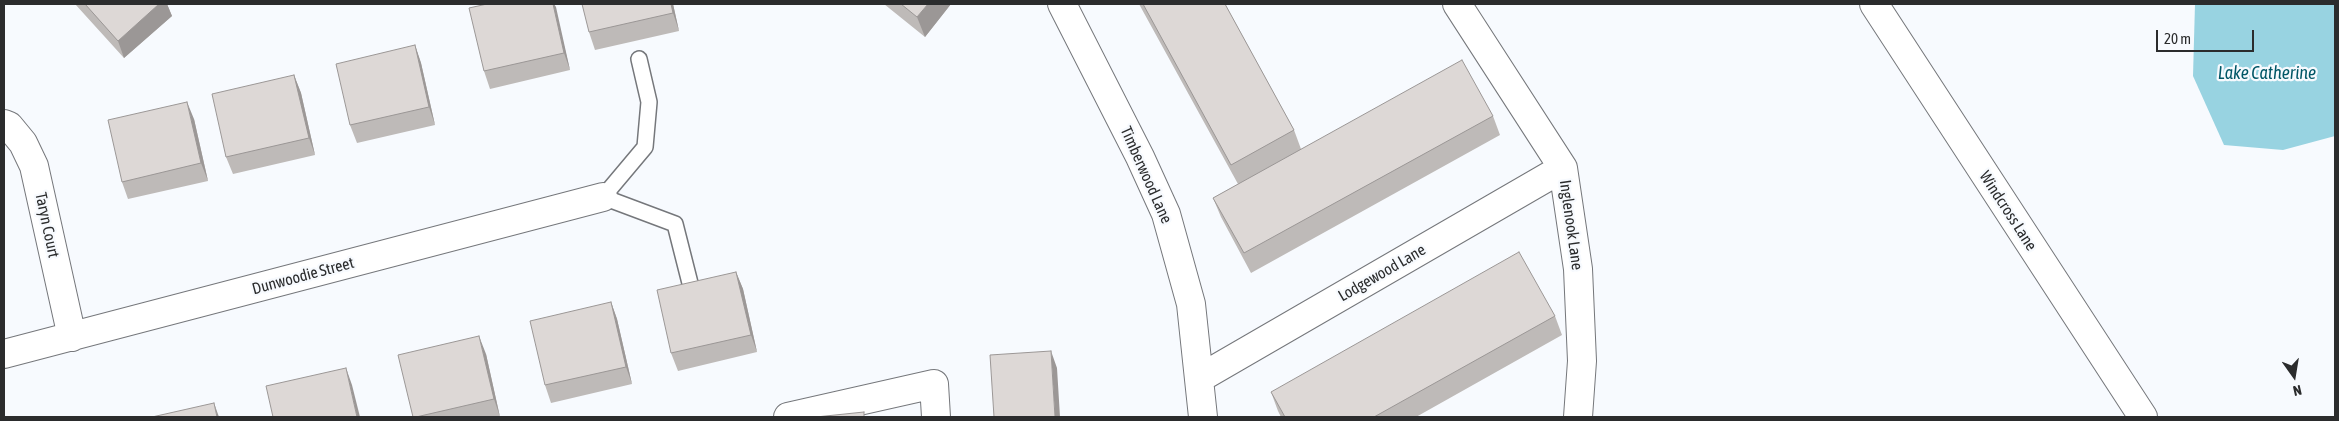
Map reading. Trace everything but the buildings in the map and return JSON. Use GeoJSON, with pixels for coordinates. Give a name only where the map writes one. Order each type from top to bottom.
{"type":"FeatureCollection","features":[{"type":"Feature","properties":{"kind":"street","name":"Timberwood Lane"},"geometry":{"type":"LineString","coordinates":[[1062,4],[1140,157],[1166,214],[1191,304],[1203,417]]}},
{"type":"Feature","properties":{"kind":"street","name":"Inglenook Lane"},"geometry":{"type":"LineString","coordinates":[[1457,4],[1563,168],[1578,269],[1582,360],[1578,417]]}},
{"type":"Feature","properties":{"kind":"street","name":"Windcross Lane"},"geometry":{"type":"LineString","coordinates":[[1874,4],[2143,417]]}},
{"type":"Feature","properties":{"kind":"street","name":"Taryn Court"},"geometry":{"type":"LineString","coordinates":[[4,124],[9,126],[23,143],[34,166],[72,337]]}},
{"type":"Feature","properties":{"kind":"street","name":"Lodgewood Lane"},"geometry":{"type":"LineString","coordinates":[[1200,378],[1563,168]]}},
{"type":"Feature","properties":{"kind":"street","name":"Dunwoodie Street"},"geometry":{"type":"LineString","coordinates":[[4,354],[603,197]]}},
{"type":"Feature","properties":{"kind":"street"},"geometry":{"type":"LineString","coordinates":[[788,417],[934,384],[936,417]]}},
{"type":"Feature","properties":{"kind":"lane"},"geometry":{"type":"LineString","coordinates":[[639,59],[649,102],[645,147],[603,197],[675,224],[692,291]]}},
{"type":"Feature","properties":{"kind":"water","name":"Lake Catherine"},"geometry":{"type":"Polygon","coordinates":[[[2195,4],[2335,4],[2335,136],[2283,150],[2224,145],[2193,76],[2195,4]]]}}]}
